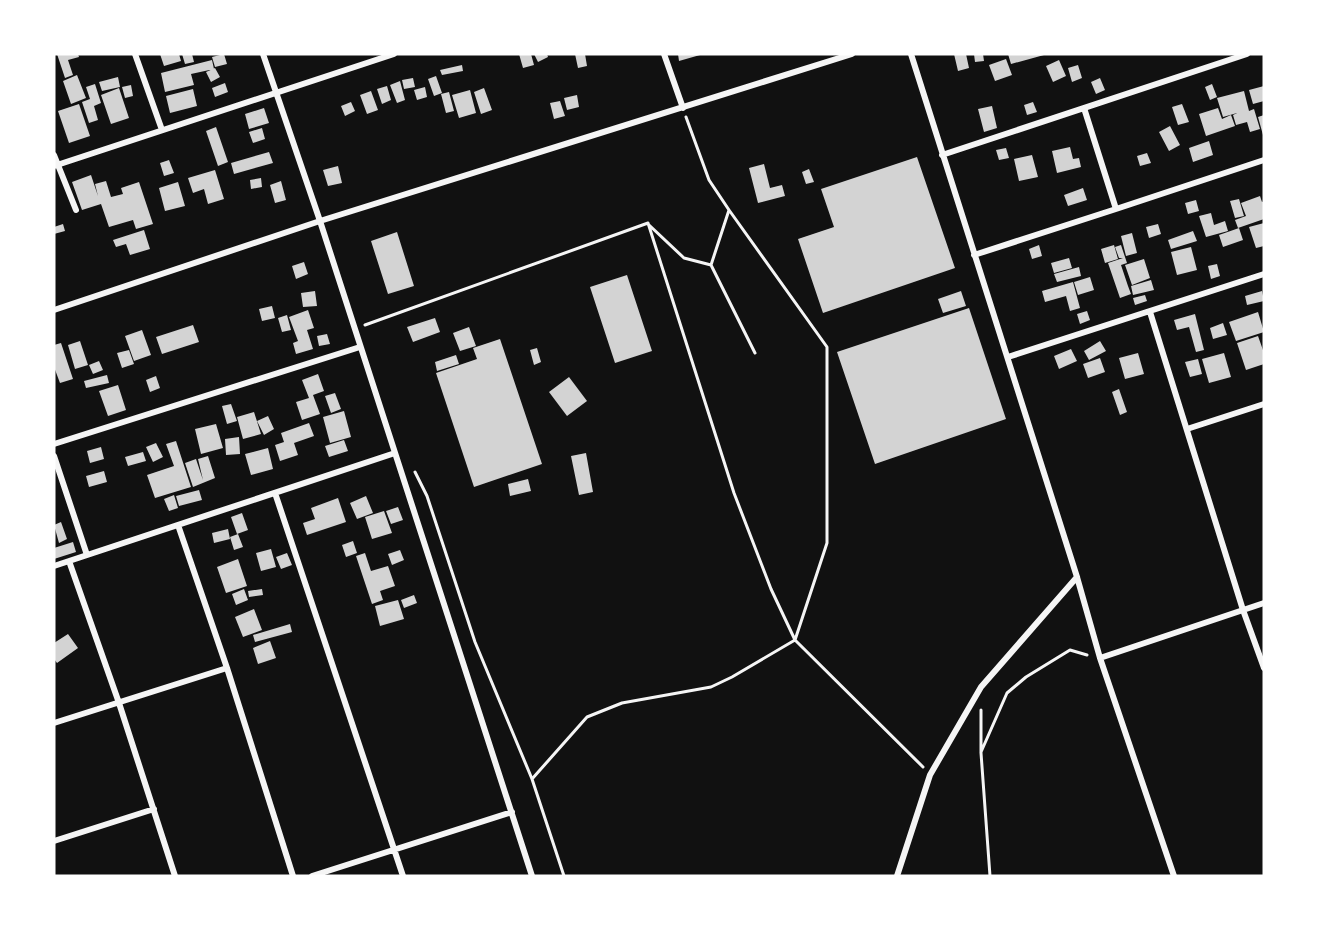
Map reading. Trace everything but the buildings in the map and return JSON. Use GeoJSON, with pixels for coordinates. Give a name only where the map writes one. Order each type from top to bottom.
{"type":"FeatureCollection","features":[{"type":"Feature","properties":{"kind":"street"},"geometry":{"type":"LineString","coordinates":[[135,54],[162,130]]}},
{"type":"Feature","properties":{"kind":"street"},"geometry":{"type":"LineString","coordinates":[[263,54],[320,221],[532,876]]}},
{"type":"Feature","properties":{"kind":"street"},"geometry":{"type":"LineString","coordinates":[[56,165],[394,54]]}},
{"type":"Feature","properties":{"kind":"street"},"geometry":{"type":"LineString","coordinates":[[664,54],[683,108]]}},
{"type":"Feature","properties":{"kind":"street"},"geometry":{"type":"LineString","coordinates":[[54,310],[320,221],[852,54]]}},
{"type":"Feature","properties":{"kind":"street"},"geometry":{"type":"LineString","coordinates":[[911,54],[1077,577],[1100,658],[1174,876]]}},
{"type":"Feature","properties":{"kind":"street"},"geometry":{"type":"LineString","coordinates":[[942,155],[1247,54]]}},
{"type":"Feature","properties":{"kind":"street"},"geometry":{"type":"LineString","coordinates":[[1084,108],[1116,209]]}},
{"type":"Feature","properties":{"kind":"street"},"geometry":{"type":"LineString","coordinates":[[54,155],[56,165],[76,210]]}},
{"type":"Feature","properties":{"kind":"street"},"geometry":{"type":"LineString","coordinates":[[974,255],[1264,160]]}},
{"type":"Feature","properties":{"kind":"street"},"geometry":{"type":"LineString","coordinates":[[1008,357],[1264,274]]}},
{"type":"Feature","properties":{"kind":"street"},"geometry":{"type":"LineString","coordinates":[[1150,312],[1264,668]]}},
{"type":"Feature","properties":{"kind":"street"},"geometry":{"type":"LineString","coordinates":[[54,444],[360,346]]}},
{"type":"Feature","properties":{"kind":"street"},"geometry":{"type":"LineString","coordinates":[[1187,429],[1264,404]]}},
{"type":"Feature","properties":{"kind":"street"},"geometry":{"type":"LineString","coordinates":[[54,566],[395,453]]}},
{"type":"Feature","properties":{"kind":"street"},"geometry":{"type":"LineString","coordinates":[[54,456],[87,555]]}},
{"type":"Feature","properties":{"kind":"street"},"geometry":{"type":"LineString","coordinates":[[275,493],[403,876]]}},
{"type":"Feature","properties":{"kind":"street"},"geometry":{"type":"LineString","coordinates":[[178,525],[227,668],[293,876]]}},
{"type":"Feature","properties":{"kind":"street"},"geometry":{"type":"LineString","coordinates":[[69,561],[119,703],[175,876]]}},
{"type":"Feature","properties":{"kind":"street"},"geometry":{"type":"LineString","coordinates":[[897,876],[930,775],[981,687],[1077,577]]}},
{"type":"Feature","properties":{"kind":"street"},"geometry":{"type":"LineString","coordinates":[[1100,658],[1264,603]]}},
{"type":"Feature","properties":{"kind":"street"},"geometry":{"type":"LineString","coordinates":[[54,723],[227,668]]}},
{"type":"Feature","properties":{"kind":"street"},"geometry":{"type":"LineString","coordinates":[[54,841],[154,809]]}},
{"type":"Feature","properties":{"kind":"street"},"geometry":{"type":"LineString","coordinates":[[312,876],[512,812]]}},
{"type":"Feature","properties":{"kind":"path"},"geometry":{"type":"LineString","coordinates":[[532,779],[587,717],[622,703],[711,687],[795,640],[827,543],[827,347],[709,180],[683,108]]}},
{"type":"Feature","properties":{"kind":"path"},"geometry":{"type":"LineString","coordinates":[[729,210],[711,265],[755,353]]}},
{"type":"Feature","properties":{"kind":"path"},"geometry":{"type":"LineString","coordinates":[[648,223],[684,258],[711,265]]}},
{"type":"Feature","properties":{"kind":"path"},"geometry":{"type":"LineString","coordinates":[[648,223],[734,493],[771,590],[795,640],[930,775]]}},
{"type":"Feature","properties":{"kind":"path"},"geometry":{"type":"LineString","coordinates":[[354,329],[648,223]]}},
{"type":"Feature","properties":{"kind":"path"},"geometry":{"type":"LineString","coordinates":[[427,496],[475,642],[532,779],[564,876]]}},
{"type":"Feature","properties":{"kind":"path"},"geometry":{"type":"LineString","coordinates":[[981,753],[1007,693],[1026,677],[1070,650],[1100,658]]}},
{"type":"Feature","properties":{"kind":"path"},"geometry":{"type":"LineString","coordinates":[[981,709],[981,753],[990,876]]}}]}
